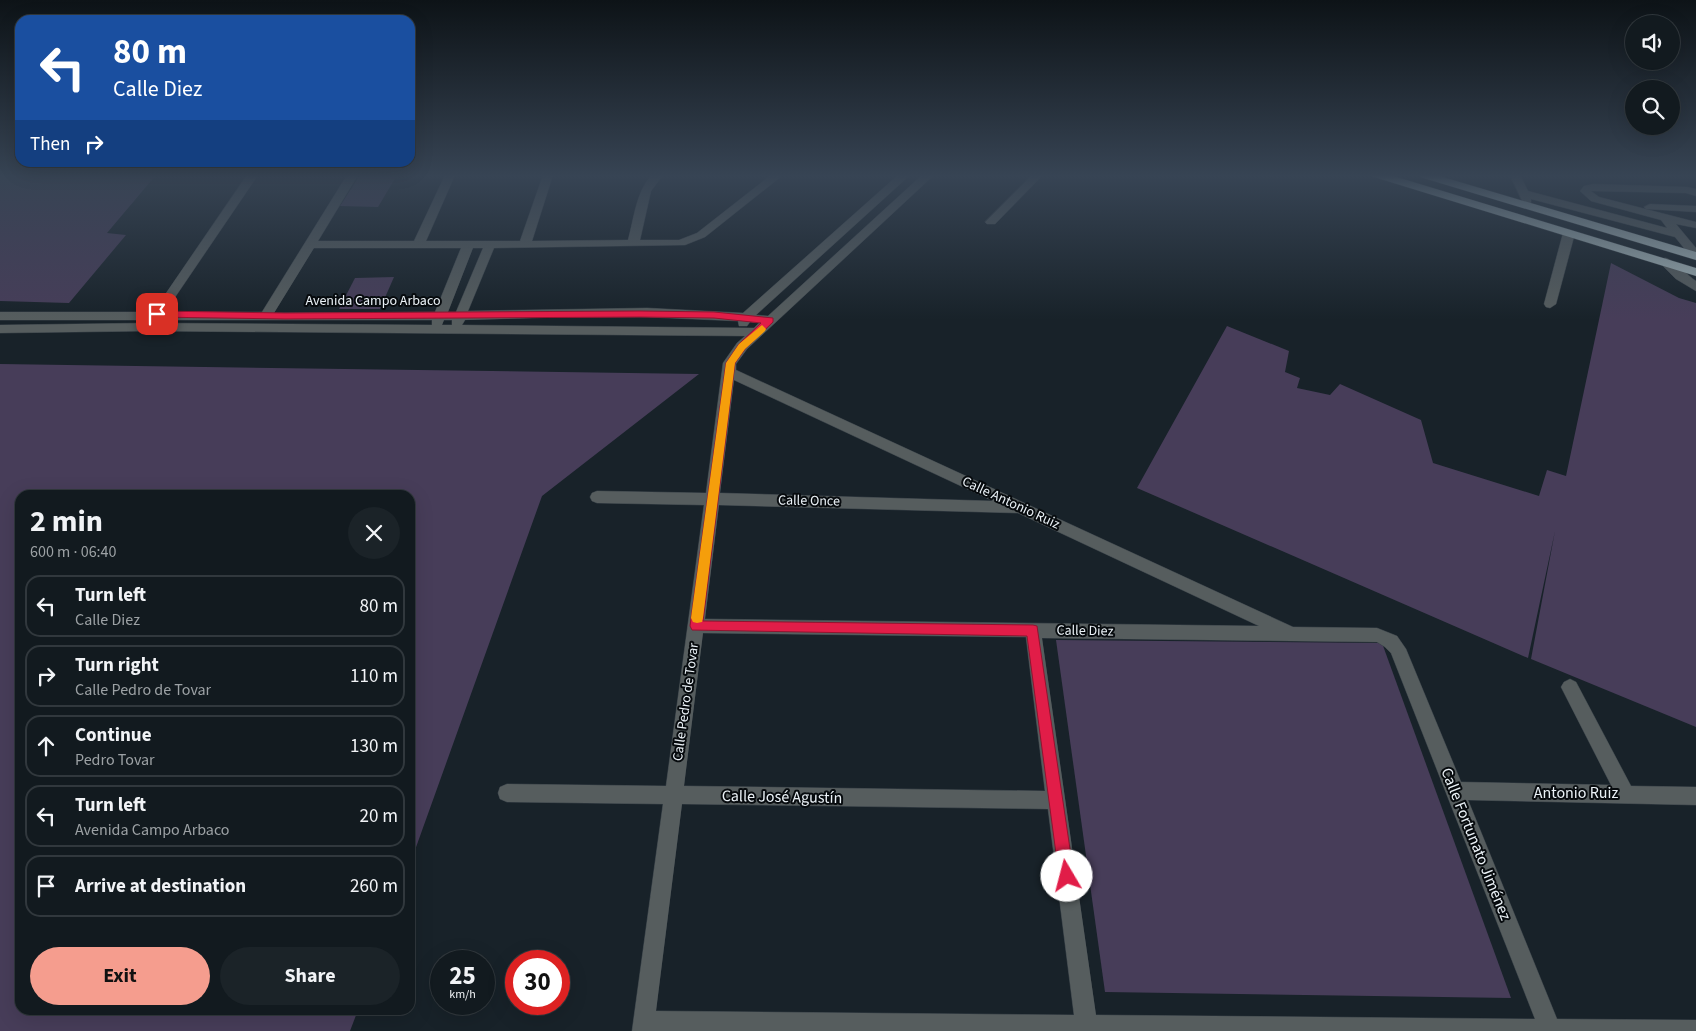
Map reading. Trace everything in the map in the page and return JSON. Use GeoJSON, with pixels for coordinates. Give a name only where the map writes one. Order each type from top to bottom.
{"type":"FeatureCollection","features":[{"type":"Feature","properties":{"kind":"highway"},"geometry":{"type":"LineString","coordinates":[[1536,223],[1696,272]]}},
{"type":"Feature","properties":{"kind":"highway"},"geometry":{"type":"LineString","coordinates":[[1583,223],[1696,255]]}},
{"type":"Feature","properties":{"kind":"street"},"geometry":{"type":"LineString","coordinates":[[157,314],[220,223]]}},
{"type":"Feature","properties":{"kind":"street"},"geometry":{"type":"LineString","coordinates":[[266,316],[324,223]]}},
{"type":"Feature","properties":{"kind":"street"},"geometry":{"type":"LineString","coordinates":[[418,245],[428,223]]}},
{"type":"Feature","properties":{"kind":"street"},"geometry":{"type":"LineString","coordinates":[[524,245],[532,223]]}},
{"type":"Feature","properties":{"kind":"street"},"geometry":{"type":"LineString","coordinates":[[633,244],[638,223]]}},
{"type":"Feature","properties":{"kind":"street"},"geometry":{"type":"LineString","coordinates":[[312,244],[674,244],[691,240],[714,223]]}},
{"type":"Feature","properties":{"kind":"street"},"geometry":{"type":"LineString","coordinates":[[741,339],[746,317],[850,223]]}},
{"type":"Feature","properties":{"kind":"street"},"geometry":{"type":"LineString","coordinates":[[741,339],[759,332],[876,223]]}},
{"type":"Feature","properties":{"kind":"street"},"geometry":{"type":"LineString","coordinates":[[1606,223],[1606,230]]}},
{"type":"Feature","properties":{"kind":"street"},"geometry":{"type":"LineString","coordinates":[[1639,223],[1680,235]]}},
{"type":"Feature","properties":{"kind":"street"},"geometry":{"type":"LineString","coordinates":[[1670,223],[1696,255]]}},
{"type":"Feature","properties":{"kind":"street"},"geometry":{"type":"LineString","coordinates":[[1550,304],[1569,233]]}},
{"type":"Feature","properties":{"kind":"street"},"geometry":{"type":"LineString","coordinates":[[434,329],[468,245]]}},
{"type":"Feature","properties":{"kind":"street"},"geometry":{"type":"LineString","coordinates":[[454,329],[490,245]]}},
{"type":"Feature","properties":{"kind":"street"},"geometry":{"type":"LineString","coordinates":[[1666,262],[1680,276],[1696,287]]}},
{"type":"Feature","properties":{"kind":"street","name":"Avenida Campo Arbaco"},"geometry":{"type":"LineString","coordinates":[[0,316],[157,314],[266,316],[632,314],[746,317],[770,320]]}},
{"type":"Feature","properties":{"kind":"street","name":"Avenida Campo Arbaco"},"geometry":{"type":"LineString","coordinates":[[0,329],[454,329],[741,339]]}},
{"type":"Feature","properties":{"kind":"street","name":"Calle Pedro de Tovar"},"geometry":{"type":"LineString","coordinates":[[644,1026],[730,363],[741,339]]}},
{"type":"Feature","properties":{"kind":"street","name":"Calle Antonio Ruiz"},"geometry":{"type":"LineString","coordinates":[[729,372],[1293,634]]}},
{"type":"Feature","properties":{"kind":"street","name":"Calle Once"},"geometry":{"type":"LineString","coordinates":[[596,497],[1022,508]]}},
{"type":"Feature","properties":{"kind":"street","name":"Calle Diez"},"geometry":{"type":"LineString","coordinates":[[696,626],[1376,635],[1392,640],[1402,658]]}},
{"type":"Feature","properties":{"kind":"street"},"geometry":{"type":"LineString","coordinates":[[1033,630],[1087,1028]]}},
{"type":"Feature","properties":{"kind":"street","name":"Calle Fortunato Jiménez"},"geometry":{"type":"LineString","coordinates":[[1402,658],[1551,1030]]}},
{"type":"Feature","properties":{"kind":"street"},"geometry":{"type":"LineString","coordinates":[[1570,687],[1625,793]]}},
{"type":"Feature","properties":{"kind":"street","name":"Antonio Ruiz"},"geometry":{"type":"LineString","coordinates":[[1455,791],[1625,793],[1696,796]]}},
{"type":"Feature","properties":{"kind":"street","name":"Calle José Agustín"},"geometry":{"type":"LineString","coordinates":[[507,793],[1057,800]]}},
{"type":"Feature","properties":{"kind":"street"},"geometry":{"type":"LineString","coordinates":[[644,1026],[1696,1031]]}},
{"type":"Feature","properties":{"kind":"shaded area"},"geometry":{"type":"Polygon","coordinates":[[[0,223],[115,223],[107,233],[126,235],[69,303],[0,301],[0,223]]]}},
{"type":"Feature","properties":{"kind":"shaded area"},"geometry":{"type":"Polygon","coordinates":[[[1611,263],[1679,298],[1696,303],[1696,727],[1531,659],[1555,531],[1528,658],[1137,488],[1227,326],[1289,351],[1285,372],[1300,378],[1297,388],[1330,395],[1340,384],[1421,420],[1433,463],[1539,496],[1547,470],[1566,476],[1611,263]]]}},
{"type":"Feature","properties":{"kind":"shaded area"},"geometry":{"type":"Polygon","coordinates":[[[394,277],[380,309],[339,309],[355,278],[394,277]]]}},
{"type":"Feature","properties":{"kind":"shaded area"},"geometry":{"type":"Polygon","coordinates":[[[0,364],[699,374],[542,496],[415,850],[415,490],[15,490],[15,1015],[356,1015],[350,1031],[0,1031],[0,364]]]}},
{"type":"Feature","properties":{"kind":"shaded area"},"geometry":{"type":"Polygon","coordinates":[[[1056,640],[1382,643],[1511,998],[1105,992],[1056,640]]]}},
{"type":"Feature","properties":{"kind":"slow traffic"},"geometry":{"type":"LineString","coordinates":[[697,618],[730,363],[742,346],[762,329]]}},
{"type":"Feature","properties":{"kind":"route"},"geometry":{"type":"LineString","coordinates":[[157,314],[440,316],[640,314],[714,315],[770,320],[742,346],[730,363],[696,626],[1033,630],[1067,876]]}}]}
